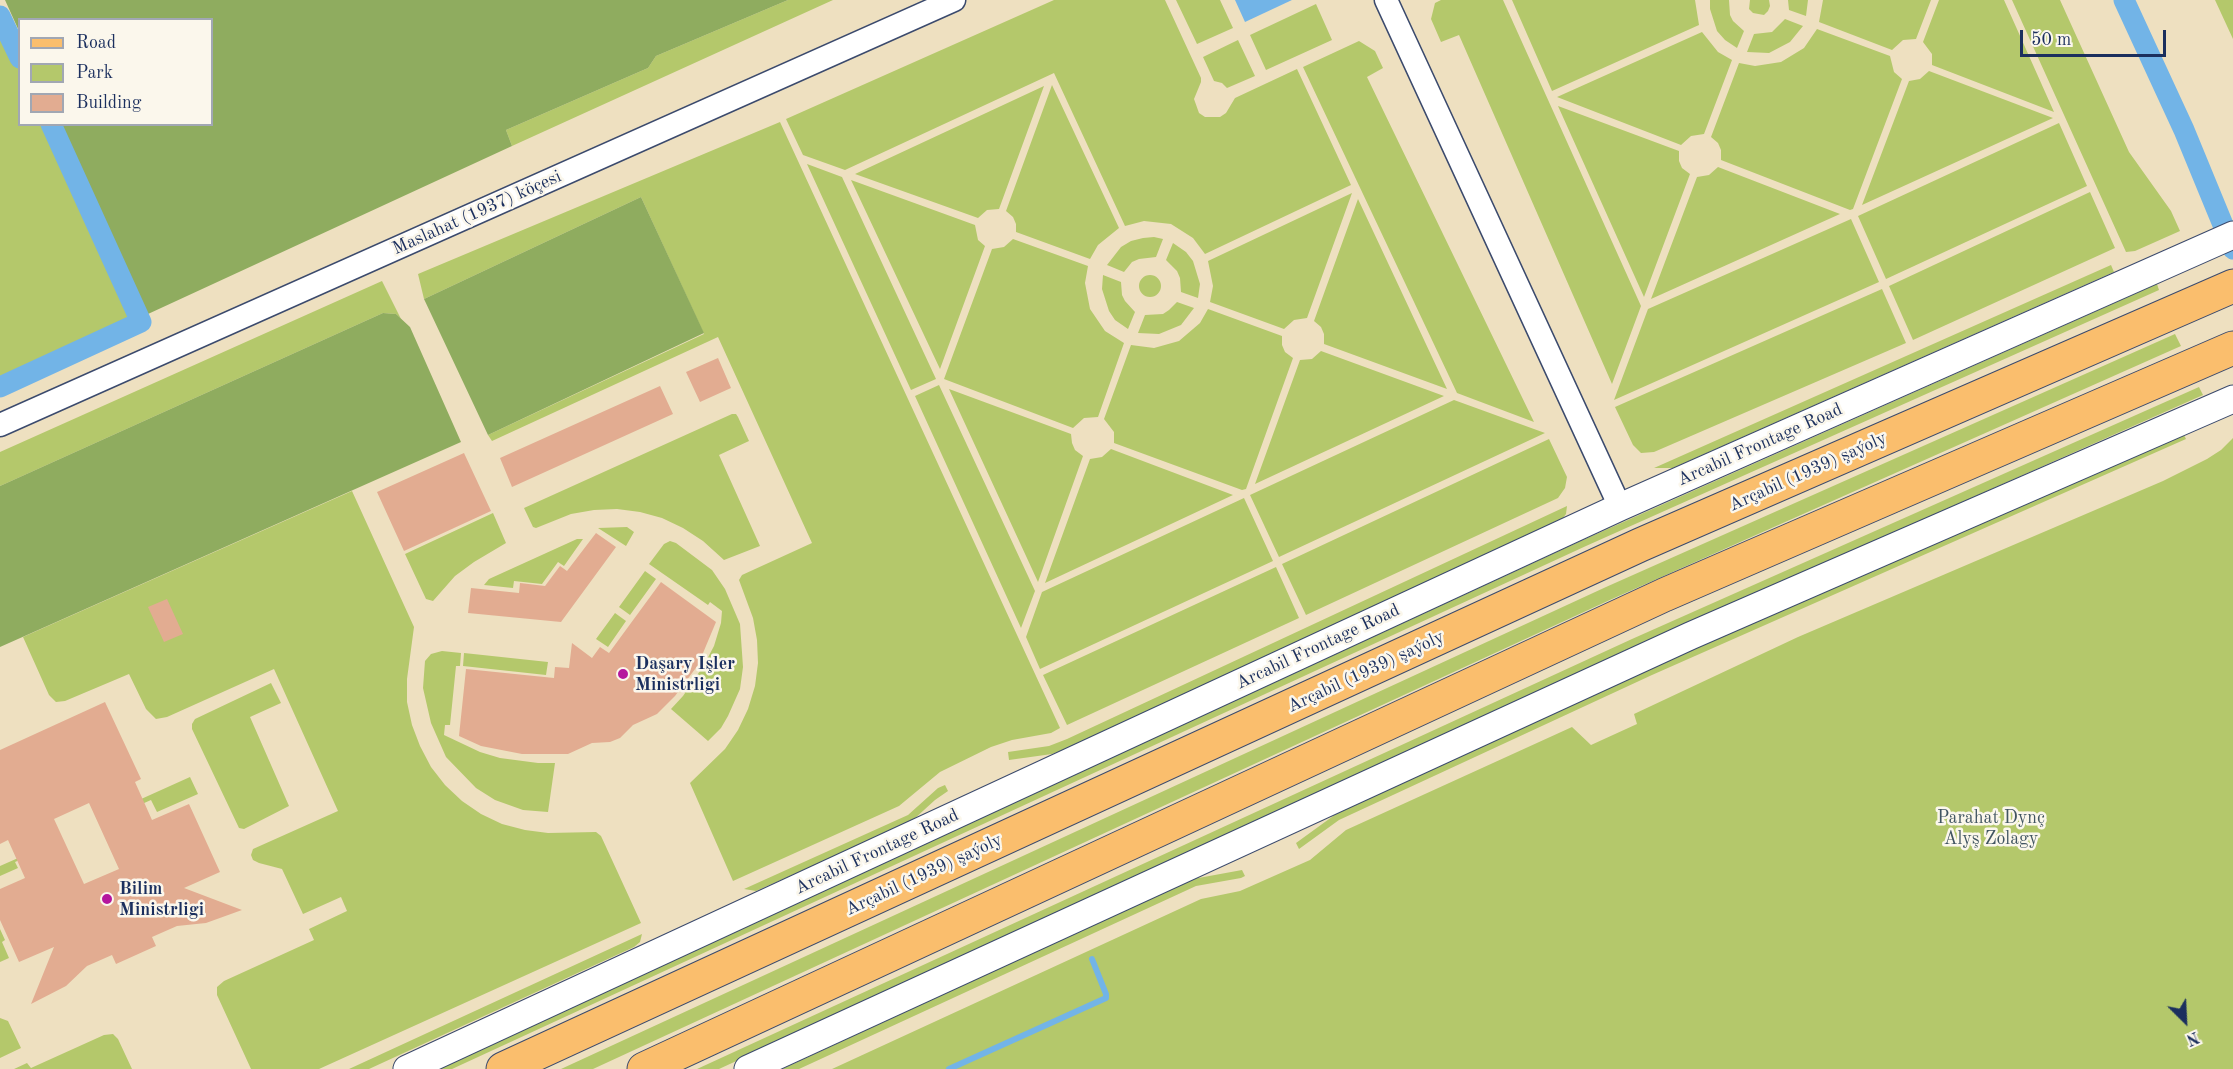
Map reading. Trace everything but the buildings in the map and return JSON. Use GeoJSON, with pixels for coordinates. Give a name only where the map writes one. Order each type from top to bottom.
{"type":"FeatureCollection","features":[{"type":"Feature","properties":{"kind":"main road","name":"Arçabil (1939) şaýoly"},"geometry":{"type":"LineString","coordinates":[[503,1069],[1640,545],[2233,286]]}},
{"type":"Feature","properties":{"kind":"main road"},"geometry":{"type":"LineString","coordinates":[[644,1069],[1664,595],[2233,348]]}},
{"type":"Feature","properties":{"kind":"street","name":"Maslahat (1937) köçesi"},"geometry":{"type":"LineString","coordinates":[[0,425],[954,0]]}},
{"type":"Feature","properties":{"kind":"street"},"geometry":{"type":"LineString","coordinates":[[1386,0],[1620,507]]}},
{"type":"Feature","properties":{"kind":"street","name":"Arcabil Frontage Road"},"geometry":{"type":"LineString","coordinates":[[407,1069],[1620,507],[2233,235]]}},
{"type":"Feature","properties":{"kind":"street"},"geometry":{"type":"LineString","coordinates":[[748,1069],[1690,636],[2221,404]]}},
{"type":"Feature","properties":{"kind":"green space"},"geometry":{"type":"Polygon","coordinates":[[[5,0],[788,0],[656,56],[648,68],[506,130],[512,146],[148,314],[61,126],[213,126],[213,18],[18,18],[18,29],[5,0]]]}},
{"type":"Feature","properties":{"kind":"green space"},"geometry":{"type":"Polygon","coordinates":[[[788,0],[833,0],[512,146],[506,130],[648,68],[656,56],[788,0]]]}},
{"type":"Feature","properties":{"kind":"green space"},"geometry":{"type":"Polygon","coordinates":[[[1054,0],[1165,0],[1201,78],[1194,99],[1199,113],[1205,117],[1220,117],[1226,113],[1235,98],[1297,69],[1351,185],[1205,254],[1193,238],[1171,224],[1144,221],[1125,226],[1054,73],[845,170],[803,155],[786,119],[1054,0]]]}},
{"type":"Feature","properties":{"kind":"green space"},"geometry":{"type":"Polygon","coordinates":[[[1176,0],[1220,0],[1233,28],[1197,44],[1176,0]]]}},
{"type":"Feature","properties":{"kind":"green space"},"geometry":{"type":"Polygon","coordinates":[[[1441,0],[1503,0],[1641,306],[1612,384],[1459,35],[1441,42],[1431,19],[1435,3],[1441,0]]]}},
{"type":"Feature","properties":{"kind":"green space"},"geometry":{"type":"Polygon","coordinates":[[[1512,0],[1695,0],[1699,25],[1552,91],[1512,0]]]}},
{"type":"Feature","properties":{"kind":"green space"},"geometry":{"type":"Polygon","coordinates":[[[1710,0],[1729,0],[1730,15],[1744,31],[1737,48],[1717,31],[1710,9],[1710,0]]]}},
{"type":"Feature","properties":{"kind":"green space"},"geometry":{"type":"Polygon","coordinates":[[[1750,0],[1769,0],[1768,11],[1764,15],[1753,13],[1749,9],[1750,0]]]}},
{"type":"Feature","properties":{"kind":"green space"},"geometry":{"type":"Polygon","coordinates":[[[1788,0],[1808,0],[1806,16],[1789,10],[1788,0]]]}},
{"type":"Feature","properties":{"kind":"green space"},"geometry":{"type":"Polygon","coordinates":[[[1823,0],[1931,0],[1916,39],[1903,40],[1892,50],[1819,22],[1823,0]]]}},
{"type":"Feature","properties":{"kind":"green space"},"geometry":{"type":"Polygon","coordinates":[[[1939,0],[2004,0],[2054,112],[1932,65],[1932,54],[1923,42],[1939,0]]]}},
{"type":"Feature","properties":{"kind":"green space"},"geometry":{"type":"Polygon","coordinates":[[[2012,0],[2060,0],[2129,152],[2171,211],[2180,231],[2135,251],[2126,252],[2012,0]]]}},
{"type":"Feature","properties":{"kind":"green space"},"geometry":{"type":"Polygon","coordinates":[[[2215,0],[2233,0],[2233,39],[2215,0]]]}},
{"type":"Feature","properties":{"kind":"green space"},"geometry":{"type":"Polygon","coordinates":[[[1316,4],[1332,40],[1266,70],[1250,35],[1316,4]]]}},
{"type":"Feature","properties":{"kind":"green space"},"geometry":{"type":"Polygon","coordinates":[[[1785,19],[1803,26],[1790,42],[1769,53],[1747,52],[1754,34],[1772,32],[1785,19]]]}},
{"type":"Feature","properties":{"kind":"green space"},"geometry":{"type":"Polygon","coordinates":[[[0,23],[18,63],[18,126],[47,126],[134,312],[136,321],[0,381],[0,23]]]}},
{"type":"Feature","properties":{"kind":"green space"},"geometry":{"type":"Polygon","coordinates":[[[1817,29],[1890,56],[1894,72],[1902,79],[1853,209],[1850,210],[1721,160],[1718,143],[1711,137],[1739,63],[1755,66],[1781,62],[1804,48],[1817,29]]]}},
{"type":"Feature","properties":{"kind":"green space"},"geometry":{"type":"Polygon","coordinates":[[[1702,32],[1718,52],[1732,60],[1704,134],[1691,136],[1681,145],[1557,97],[1702,32]]]}},
{"type":"Feature","properties":{"kind":"green space"},"geometry":{"type":"Polygon","coordinates":[[[1238,40],[1255,76],[1227,88],[1222,83],[1214,81],[1203,57],[1238,40]]]}},
{"type":"Feature","properties":{"kind":"green space"},"geometry":{"type":"Polygon","coordinates":[[[1359,41],[1375,51],[1383,68],[1367,77],[1534,422],[1457,393],[1303,67],[1359,41]]]}},
{"type":"Feature","properties":{"kind":"green space"},"geometry":{"type":"Polygon","coordinates":[[[1929,71],[2053,118],[1862,205],[1909,81],[1920,79],[1929,71]]]}},
{"type":"Feature","properties":{"kind":"green space"},"geometry":{"type":"Polygon","coordinates":[[[1052,85],[1119,228],[1098,245],[1090,259],[1016,232],[1013,217],[1006,211],[1052,85]]]}},
{"type":"Feature","properties":{"kind":"green space"},"geometry":{"type":"Polygon","coordinates":[[[1044,86],[999,209],[987,210],[978,218],[855,174],[1044,86]]]}},
{"type":"Feature","properties":{"kind":"green space"},"geometry":{"type":"Polygon","coordinates":[[[1558,106],[1679,151],[1682,168],[1690,174],[1644,297],[1558,106]]]}},
{"type":"Feature","properties":{"kind":"green space"},"geometry":{"type":"Polygon","coordinates":[[[780,122],[1060,728],[1051,733],[1012,740],[991,747],[940,772],[899,806],[733,881],[690,783],[725,749],[738,730],[755,686],[758,663],[757,640],[753,618],[739,580],[742,575],[812,543],[718,337],[492,441],[488,435],[704,334],[641,197],[424,299],[418,274],[780,122]]]}},
{"type":"Feature","properties":{"kind":"green space"},"geometry":{"type":"Polygon","coordinates":[[[2059,123],[2087,186],[1886,279],[1858,216],[2059,123]]]}},
{"type":"Feature","properties":{"kind":"green space"},"geometry":{"type":"Polygon","coordinates":[[[807,164],[842,177],[936,379],[911,390],[807,164]]]}},
{"type":"Feature","properties":{"kind":"green space"},"geometry":{"type":"Polygon","coordinates":[[[1718,167],[1840,214],[1651,299],[1697,177],[1709,175],[1718,167]]]}},
{"type":"Feature","properties":{"kind":"green space"},"geometry":{"type":"Polygon","coordinates":[[[851,180],[975,225],[978,240],[985,246],[940,369],[851,180]]]}},
{"type":"Feature","properties":{"kind":"green space"},"geometry":{"type":"Polygon","coordinates":[[[2090,192],[2115,248],[1913,340],[1889,286],[2090,192]]]}},
{"type":"Feature","properties":{"kind":"green space"},"geometry":{"type":"Polygon","coordinates":[[[1352,193],[1307,318],[1294,320],[1284,329],[1210,302],[1213,286],[1208,261],[1352,193]]]}},
{"type":"Feature","properties":{"kind":"green space"},"geometry":{"type":"Polygon","coordinates":[[[641,197],[704,333],[488,435],[424,299],[641,197]]]}},
{"type":"Feature","properties":{"kind":"green space"},"geometry":{"type":"Polygon","coordinates":[[[1358,199],[1447,389],[1324,344],[1321,327],[1314,321],[1358,199]]]}},
{"type":"Feature","properties":{"kind":"green space"},"geometry":{"type":"Polygon","coordinates":[[[1851,219],[1879,282],[1614,400],[1648,309],[1851,219]]]}},
{"type":"Feature","properties":{"kind":"green space"},"geometry":{"type":"Polygon","coordinates":[[[1154,237],[1163,239],[1156,257],[1132,262],[1124,272],[1107,265],[1121,247],[1131,241],[1154,237]]]}},
{"type":"Feature","properties":{"kind":"green space"},"geometry":{"type":"Polygon","coordinates":[[[1013,239],[1088,266],[1085,283],[1090,309],[1105,331],[1124,343],[1098,417],[1084,418],[1073,428],[944,379],[992,249],[1004,247],[1013,239]]]}},
{"type":"Feature","properties":{"kind":"green space"},"geometry":{"type":"Polygon","coordinates":[[[1173,243],[1186,252],[1193,261],[1200,284],[1198,298],[1181,292],[1177,271],[1166,260],[1173,243]]]}},
{"type":"Feature","properties":{"kind":"green space"},"geometry":{"type":"Polygon","coordinates":[[[2111,265],[2114,272],[1673,468],[1654,468],[2111,265]]]}},
{"type":"Feature","properties":{"kind":"green space"},"geometry":{"type":"Polygon","coordinates":[[[1103,275],[1121,282],[1122,295],[1135,312],[1128,329],[1115,320],[1109,311],[1102,289],[1103,275]]]}},
{"type":"Feature","properties":{"kind":"green space"},"geometry":{"type":"Polygon","coordinates":[[[1150,275],[1158,278],[1161,286],[1158,294],[1150,297],[1142,294],[1139,286],[1142,278],[1150,275]]]}},
{"type":"Feature","properties":{"kind":"green space"},"geometry":{"type":"Polygon","coordinates":[[[382,281],[401,319],[396,314],[383,313],[0,486],[0,452],[382,281]]]}},
{"type":"Feature","properties":{"kind":"green space"},"geometry":{"type":"Polygon","coordinates":[[[2157,284],[2159,290],[1586,546],[452,1069],[436,1069],[1583,540],[2157,284]]]}},
{"type":"Feature","properties":{"kind":"green space"},"geometry":{"type":"Polygon","coordinates":[[[1882,289],[1906,343],[1654,452],[1641,453],[1633,445],[1615,407],[1882,289]]]}},
{"type":"Feature","properties":{"kind":"green space"},"geometry":{"type":"Polygon","coordinates":[[[1177,302],[1194,308],[1181,325],[1159,334],[1138,333],[1145,315],[1163,314],[1177,302]]]}},
{"type":"Feature","properties":{"kind":"green space"},"geometry":{"type":"Polygon","coordinates":[[[1208,309],[1282,336],[1285,352],[1293,358],[1246,489],[1242,490],[1114,443],[1114,432],[1104,419],[1131,345],[1154,348],[1179,341],[1200,323],[1208,309]]]}},
{"type":"Feature","properties":{"kind":"green space"},"geometry":{"type":"Polygon","coordinates":[[[383,313],[396,314],[410,327],[461,442],[0,647],[0,486],[383,313]]]}},
{"type":"Feature","properties":{"kind":"green space"},"geometry":{"type":"Polygon","coordinates":[[[2175,334],[2181,346],[1612,599],[593,1069],[561,1069],[1606,587],[2175,334]]]}},
{"type":"Feature","properties":{"kind":"green space"},"geometry":{"type":"Polygon","coordinates":[[[1321,351],[1444,396],[1255,484],[1300,360],[1312,359],[1321,351]]]}},
{"type":"Feature","properties":{"kind":"green space"},"geometry":{"type":"Polygon","coordinates":[[[939,385],[1035,591],[1021,628],[915,396],[939,385]]]}},
{"type":"Feature","properties":{"kind":"green space"},"geometry":{"type":"Polygon","coordinates":[[[2199,387],[2203,395],[1636,647],[719,1069],[697,1069],[1632,639],[2199,387]]]}},
{"type":"Feature","properties":{"kind":"green space"},"geometry":{"type":"Polygon","coordinates":[[[949,389],[1071,434],[1075,450],[1083,456],[1038,582],[949,389]]]}},
{"type":"Feature","properties":{"kind":"green space"},"geometry":{"type":"Polygon","coordinates":[[[1454,400],[1545,433],[1279,557],[1250,495],[1454,400]]]}},
{"type":"Feature","properties":{"kind":"green space"},"geometry":{"type":"Polygon","coordinates":[[[732,414],[738,417],[749,441],[719,455],[760,546],[724,560],[703,541],[683,528],[662,518],[617,509],[571,514],[536,528],[533,527],[524,508],[732,414]]]}},
{"type":"Feature","properties":{"kind":"green space"},"geometry":{"type":"Polygon","coordinates":[[[2183,433],[2186,439],[1652,675],[1339,820],[1299,849],[1296,843],[1336,814],[1649,669],[2183,433]]]}},
{"type":"Feature","properties":{"kind":"green space","name":"Parahat Dynç Alyş Zolagy"},"geometry":{"type":"Polygon","coordinates":[[[2233,438],[2233,1069],[832,1069],[1201,899],[1240,891],[1310,860],[1346,830],[1572,727],[1591,745],[1637,724],[1634,714],[1798,637],[2163,481],[2207,459],[2233,438]]]}},
{"type":"Feature","properties":{"kind":"green space"},"geometry":{"type":"Polygon","coordinates":[[[1549,439],[1567,477],[1565,488],[1558,498],[1306,615],[1282,564],[1549,439]]]}},
{"type":"Feature","properties":{"kind":"green space"},"geometry":{"type":"Polygon","coordinates":[[[1111,449],[1233,495],[1045,583],[1090,459],[1102,457],[1111,449]]]}},
{"type":"Feature","properties":{"kind":"green space"},"geometry":{"type":"Polygon","coordinates":[[[352,491],[414,627],[407,679],[407,702],[412,725],[431,767],[462,801],[502,824],[548,833],[596,832],[601,836],[641,923],[319,1069],[251,1069],[217,995],[217,987],[224,981],[314,940],[309,929],[347,911],[341,897],[303,914],[282,869],[259,863],[253,860],[251,855],[253,849],[338,811],[274,669],[167,717],[156,719],[146,709],[129,674],[65,701],[56,702],[49,695],[23,637],[352,491]]]}},
{"type":"Feature","properties":{"kind":"green space"},"geometry":{"type":"Polygon","coordinates":[[[1244,498],[1273,561],[1040,669],[1026,637],[1042,592],[1244,498]]]}},
{"type":"Feature","properties":{"kind":"green space"},"geometry":{"type":"Polygon","coordinates":[[[1567,506],[1563,518],[1071,747],[1052,754],[1009,760],[1008,752],[1049,746],[1067,739],[1567,506]]]}},
{"type":"Feature","properties":{"kind":"green space"},"geometry":{"type":"Polygon","coordinates":[[[493,513],[506,543],[455,576],[433,601],[426,599],[405,554],[493,513]]]}},
{"type":"Feature","properties":{"kind":"green space"},"geometry":{"type":"Polygon","coordinates":[[[627,527],[634,532],[626,546],[598,528],[627,527]]]}},
{"type":"Feature","properties":{"kind":"green space"},"geometry":{"type":"Polygon","coordinates":[[[577,539],[583,539],[564,566],[558,562],[542,584],[514,581],[513,588],[484,585],[489,579],[577,539]]]}},
{"type":"Feature","properties":{"kind":"green space"},"geometry":{"type":"Polygon","coordinates":[[[670,541],[712,570],[725,589],[740,624],[743,667],[740,689],[721,728],[708,741],[671,709],[683,696],[714,646],[722,611],[710,602],[708,605],[649,564],[664,544],[670,541]]]}},
{"type":"Feature","properties":{"kind":"green space"},"geometry":{"type":"Polygon","coordinates":[[[1276,567],[1299,618],[1067,725],[1043,675],[1276,567]]]}},
{"type":"Feature","properties":{"kind":"green space"},"geometry":{"type":"Polygon","coordinates":[[[645,571],[656,579],[630,615],[619,607],[645,571]]]}},
{"type":"Feature","properties":{"kind":"green space"},"geometry":{"type":"Polygon","coordinates":[[[615,613],[626,621],[608,647],[596,639],[615,613]]]}},
{"type":"Feature","properties":{"kind":"green space"},"geometry":{"type":"Polygon","coordinates":[[[442,651],[461,653],[460,666],[456,666],[450,725],[445,725],[444,735],[480,752],[500,758],[555,763],[548,812],[523,810],[495,800],[476,788],[446,757],[431,723],[423,688],[425,661],[431,654],[442,651]]]}},
{"type":"Feature","properties":{"kind":"green space"},"geometry":{"type":"Polygon","coordinates":[[[464,653],[548,662],[546,675],[463,666],[464,653]]]}},
{"type":"Feature","properties":{"kind":"green space"},"geometry":{"type":"Polygon","coordinates":[[[271,683],[281,703],[250,717],[289,806],[244,829],[239,828],[192,729],[192,724],[195,719],[271,683]]]}},
{"type":"Feature","properties":{"kind":"green space"},"geometry":{"type":"Polygon","coordinates":[[[190,777],[198,794],[157,812],[151,800],[101,822],[99,818],[190,777]]]}},
{"type":"Feature","properties":{"kind":"green space"},"geometry":{"type":"Polygon","coordinates":[[[945,785],[948,791],[905,825],[756,891],[744,889],[908,815],[938,788],[945,785]]]}},
{"type":"Feature","properties":{"kind":"green space"},"geometry":{"type":"Polygon","coordinates":[[[59,840],[60,842],[15,862],[18,868],[0,876],[0,866],[59,840]]]}},
{"type":"Feature","properties":{"kind":"green space"},"geometry":{"type":"Polygon","coordinates":[[[1242,870],[1245,876],[1241,878],[1196,886],[799,1069],[782,1069],[1193,879],[1242,870]]]}},
{"type":"Feature","properties":{"kind":"green space"},"geometry":{"type":"Polygon","coordinates":[[[0,929],[5,940],[2,942],[9,958],[0,962],[0,929]]]}},
{"type":"Feature","properties":{"kind":"green space"},"geometry":{"type":"Polygon","coordinates":[[[642,934],[640,942],[634,947],[369,1069],[349,1069],[642,934]]]}},
{"type":"Feature","properties":{"kind":"green space"},"geometry":{"type":"Polygon","coordinates":[[[0,1018],[8,1021],[21,1048],[0,1058],[0,1018]]]}},
{"type":"Feature","properties":{"kind":"green space"},"geometry":{"type":"Polygon","coordinates":[[[113,1034],[118,1039],[132,1069],[14,1069],[27,1063],[31,1068],[104,1035],[113,1034]]]}},
{"type":"Feature","properties":{"kind":"water"},"geometry":{"type":"Polygon","coordinates":[[[1235,0],[1292,0],[1245,22],[1235,0]]]}},
{"type":"Feature","properties":{"kind":"waterway"},"geometry":{"type":"LineString","coordinates":[[2124,0],[2184,130],[2233,249]]}},
{"type":"Feature","properties":{"kind":"waterway"},"geometry":{"type":"LineString","coordinates":[[0,16],[18,54]]}},
{"type":"Feature","properties":{"kind":"waterway"},"geometry":{"type":"LineString","coordinates":[[0,387],[141,322],[52,126]]}},
{"type":"Feature","properties":{"kind":"waterway"},"geometry":{"type":"LineString","coordinates":[[949,1069],[1106,998],[1092,959]]}},
{"type":"Feature","properties":{"kind":"place","name":"Daşary Işler Ministrligi"},"geometry":{"type":"Point","coordinates":[623,674]}},
{"type":"Feature","properties":{"kind":"place","name":"Bilim Ministrligi"},"geometry":{"type":"Point","coordinates":[107,899]}}]}
